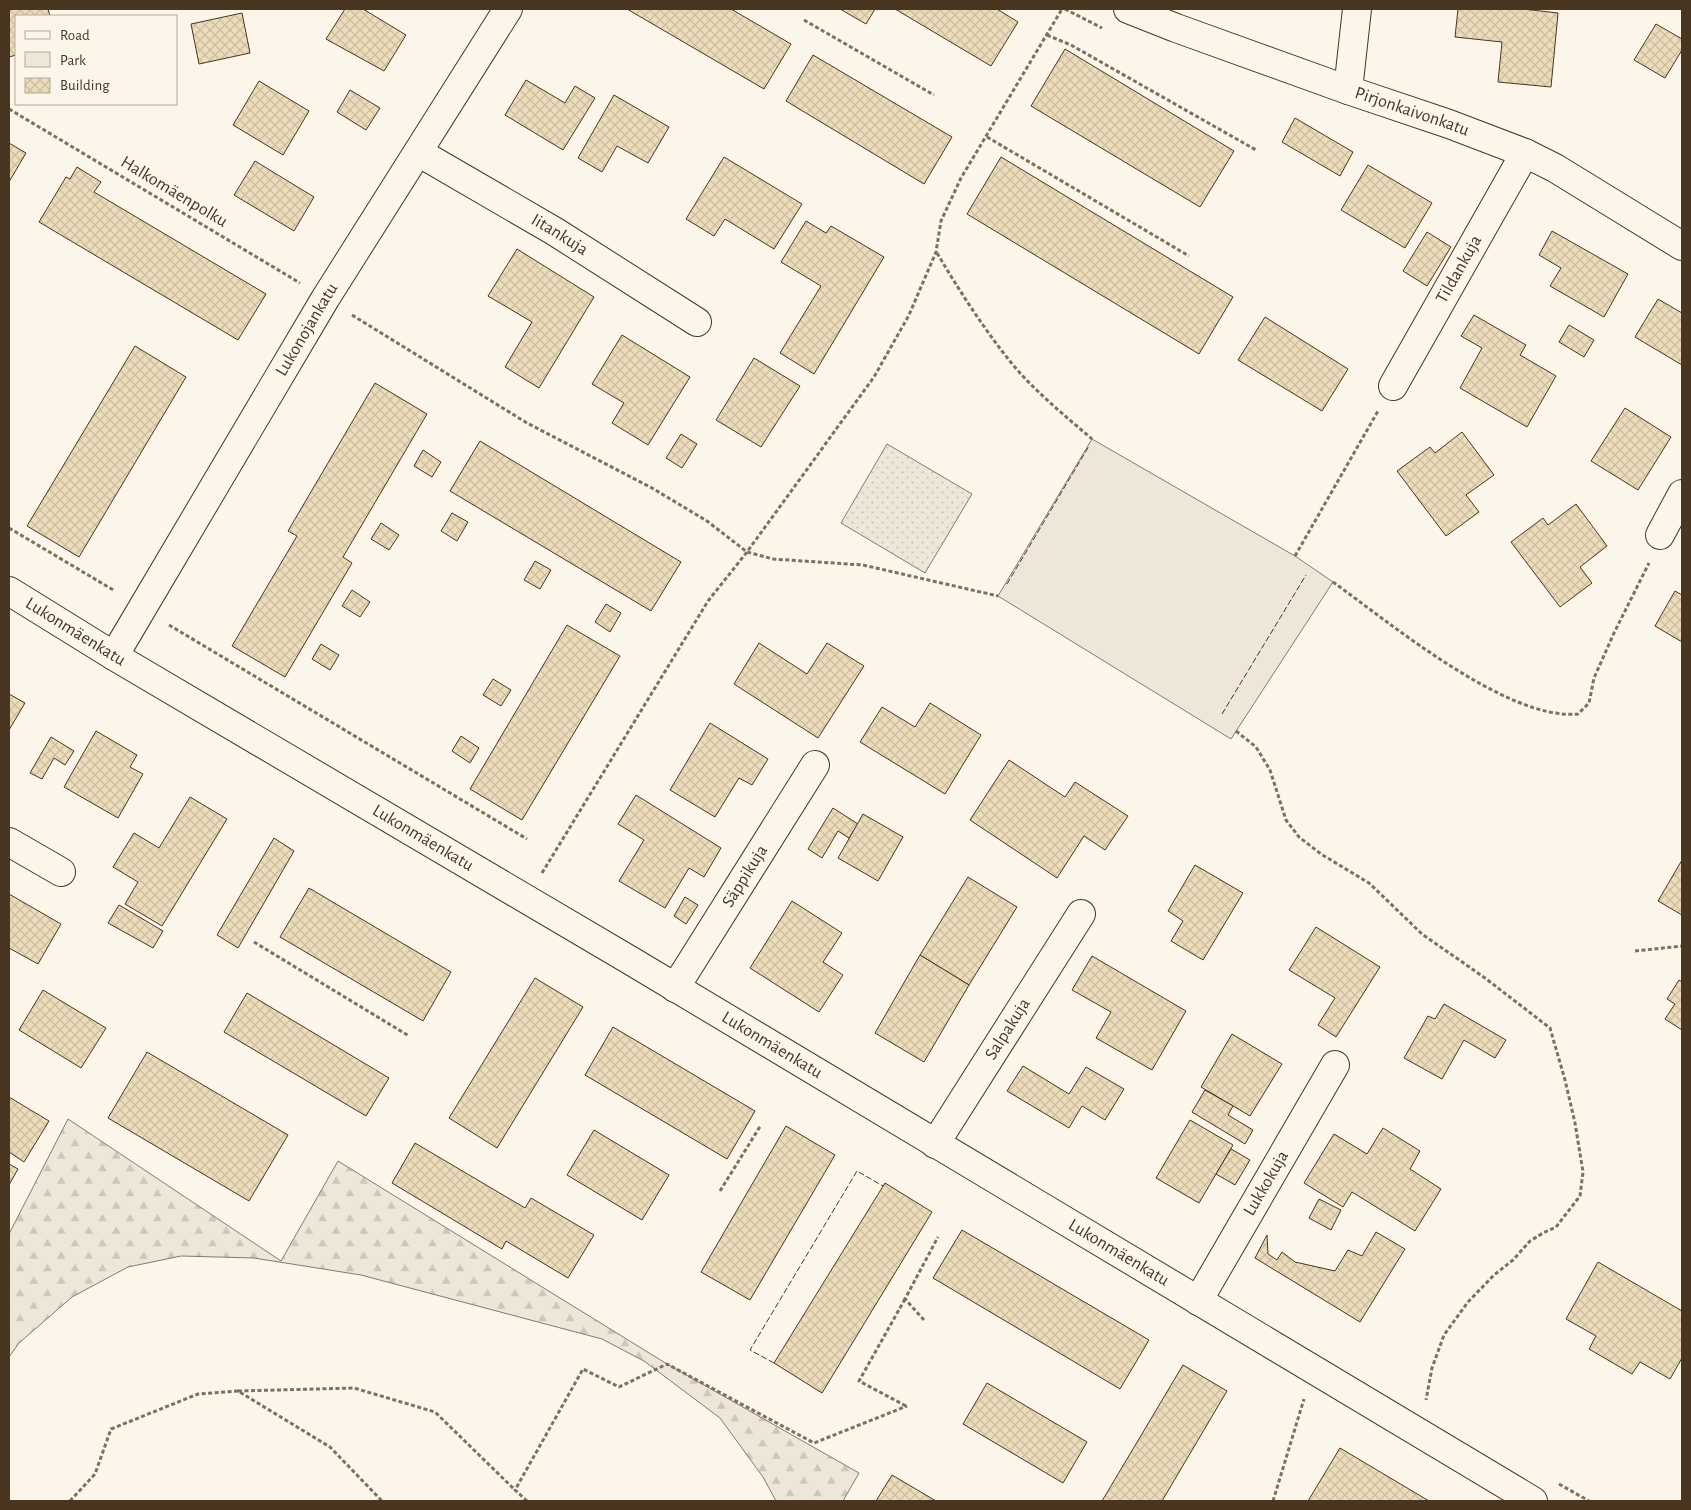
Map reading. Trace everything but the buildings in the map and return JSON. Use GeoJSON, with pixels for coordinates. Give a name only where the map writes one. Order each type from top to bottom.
{"type":"FeatureCollection","features":[{"type":"Feature","properties":{"kind":"street","name":"Lukonojankatu"},"geometry":{"type":"LineString","coordinates":[[114,656],[143,610],[325,299],[508,9]]}},
{"type":"Feature","properties":{"kind":"street","name":"Pirjonkaivonkatu"},"geometry":{"type":"LineString","coordinates":[[1128,9],[1525,153],[1555,168],[1682,246]]}},
{"type":"Feature","properties":{"kind":"street"},"geometry":{"type":"LineString","coordinates":[[1348,90],[1357,9]]}},
{"type":"Feature","properties":{"kind":"street","name":"Iitankuja"},"geometry":{"type":"LineString","coordinates":[[418,152],[554,231],[697,322]]}},
{"type":"Feature","properties":{"kind":"street","name":"Tildankuja"},"geometry":{"type":"LineString","coordinates":[[1393,386],[1525,153]]}},
{"type":"Feature","properties":{"kind":"street"},"geometry":{"type":"LineString","coordinates":[[1660,535],[1682,494]]}},
{"type":"Feature","properties":{"kind":"street","name":"Lukonmäenkatu"},"geometry":{"type":"LineString","coordinates":[[9,591],[114,656],[675,988],[1532,1501]]}},
{"type":"Feature","properties":{"kind":"street","name":"Säppikuja"},"geometry":{"type":"LineString","coordinates":[[675,988],[815,765]]}},
{"type":"Feature","properties":{"kind":"street"},"geometry":{"type":"LineString","coordinates":[[9,842],[61,872]]}},
{"type":"Feature","properties":{"kind":"street","name":"Salpakuja"},"geometry":{"type":"LineString","coordinates":[[935,1144],[1081,914]]}},
{"type":"Feature","properties":{"kind":"street","name":"Lukkokuja"},"geometry":{"type":"LineString","coordinates":[[1198,1301],[1335,1064]]}},
{"type":"Feature","properties":{"kind":"path"},"geometry":{"type":"LineString","coordinates":[[540,876],[708,601],[747,552],[874,377],[909,315],[936,252],[941,222],[961,178],[1062,9]]}},
{"type":"Feature","properties":{"kind":"path"},"geometry":{"type":"LineString","coordinates":[[804,20],[934,96]]}},
{"type":"Feature","properties":{"kind":"path"},"geometry":{"type":"LineString","coordinates":[[1047,35],[1071,45],[1256,150]]}},
{"type":"Feature","properties":{"kind":"path","name":"Halkomäenpolku"},"geometry":{"type":"LineString","coordinates":[[9,109],[527,423],[652,488],[707,521],[747,552]]}},
{"type":"Feature","properties":{"kind":"path"},"geometry":{"type":"LineString","coordinates":[[986,137],[1188,256]]}},
{"type":"Feature","properties":{"kind":"path"},"geometry":{"type":"LineString","coordinates":[[936,252],[965,301],[1010,361],[1045,398],[1092,439]]}},
{"type":"Feature","properties":{"kind":"path"},"geometry":{"type":"LineString","coordinates":[[1295,556],[1393,386]]}},
{"type":"Feature","properties":{"kind":"path"},"geometry":{"type":"LineString","coordinates":[[9,528],[527,839]]}},
{"type":"Feature","properties":{"kind":"path"},"geometry":{"type":"LineString","coordinates":[[1333,582],[1462,673],[1514,701],[1553,714],[1566,716],[1578,714],[1588,703],[1594,678],[1614,632],[1648,566],[1660,535]]}},
{"type":"Feature","properties":{"kind":"path"},"geometry":{"type":"LineString","coordinates":[[747,552],[773,559],[863,565],[998,596]]}},
{"type":"Feature","properties":{"kind":"path"},"geometry":{"type":"LineString","coordinates":[[1236,731],[1256,747],[1270,770],[1286,820],[1299,837],[1321,854],[1369,883],[1422,934],[1485,978],[1550,1028],[1565,1080],[1575,1123],[1583,1172],[1580,1196],[1556,1227],[1530,1241],[1513,1260],[1494,1274],[1468,1302],[1444,1336],[1432,1368],[1425,1403]]}},
{"type":"Feature","properties":{"kind":"path"},"geometry":{"type":"LineString","coordinates":[[254,942],[409,1036]]}},
{"type":"Feature","properties":{"kind":"path"},"geometry":{"type":"LineString","coordinates":[[1635,952],[1682,946]]}},
{"type":"Feature","properties":{"kind":"path"},"geometry":{"type":"LineString","coordinates":[[720,1191],[761,1124]]}},
{"type":"Feature","properties":{"kind":"path"},"geometry":{"type":"LineString","coordinates":[[515,1490],[583,1369],[619,1387],[667,1364],[814,1443],[907,1406],[859,1381],[938,1237]]}},
{"type":"Feature","properties":{"kind":"path"},"geometry":{"type":"LineString","coordinates":[[905,1298],[924,1320]]}},
{"type":"Feature","properties":{"kind":"path"},"geometry":{"type":"LineString","coordinates":[[70,1501],[96,1474],[111,1429],[198,1394],[354,1388],[435,1412],[528,1501]]}},
{"type":"Feature","properties":{"kind":"path"},"geometry":{"type":"LineString","coordinates":[[238,1392],[330,1447],[382,1501]]}},
{"type":"Feature","properties":{"kind":"path"},"geometry":{"type":"LineString","coordinates":[[1273,1501],[1305,1395]]}},
{"type":"Feature","properties":{"kind":"green space"},"geometry":{"type":"Polygon","coordinates":[[[1092,439],[1295,556],[1333,582],[1231,739],[998,596],[1092,439]]]}},
{"type":"Feature","properties":{"kind":"green space"},"geometry":{"type":"Polygon","coordinates":[[[887,444],[972,494],[925,573],[841,523],[887,444]]]}},
{"type":"Feature","properties":{"kind":"green space"},"geometry":{"type":"Polygon","coordinates":[[[68,1119],[281,1261],[338,1161],[667,1364],[859,1473],[843,1501],[776,1501],[763,1477],[720,1418],[644,1361],[602,1339],[361,1275],[254,1258],[181,1256],[128,1267],[72,1297],[19,1343],[9,1357],[9,1234],[68,1119]]]}},
{"type":"Feature","properties":{"kind":"fence"},"geometry":{"type":"LineString","coordinates":[[1007,584],[1089,446]]}},
{"type":"Feature","properties":{"kind":"fence"},"geometry":{"type":"LineString","coordinates":[[1222,714],[1306,575]]}},
{"type":"Feature","properties":{"kind":"fence"},"geometry":{"type":"LineString","coordinates":[[774,1363],[750,1350],[857,1171],[883,1186]]}}]}
